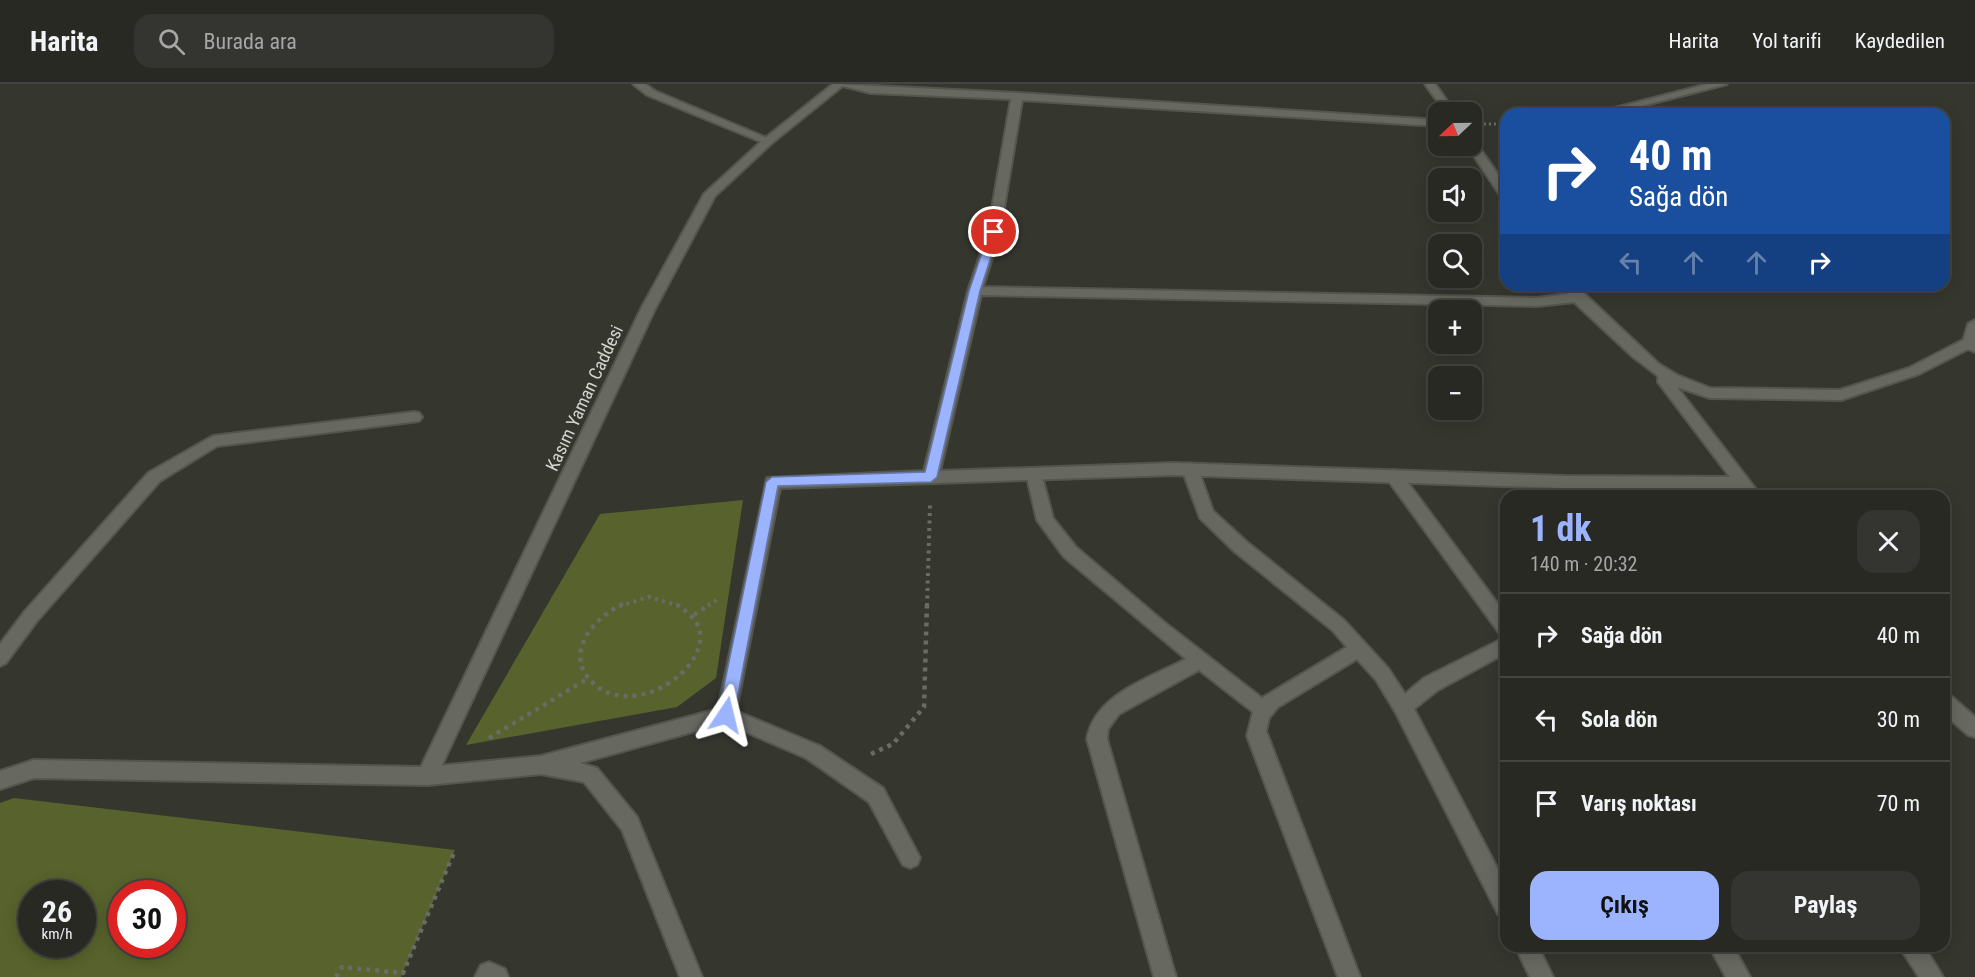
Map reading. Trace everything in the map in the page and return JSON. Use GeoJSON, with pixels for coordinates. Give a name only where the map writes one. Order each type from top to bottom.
{"type":"FeatureCollection","features":[{"type":"Feature","properties":{"kind":"street"},"geometry":{"type":"LineString","coordinates":[[638,84],[651,93],[768,141]]}},
{"type":"Feature","properties":{"kind":"street"},"geometry":{"type":"LineString","coordinates":[[651,93],[663,84]]}},
{"type":"Feature","properties":{"kind":"street"},"geometry":{"type":"LineString","coordinates":[[840,84],[871,90],[1017,96],[1428,122]]}},
{"type":"Feature","properties":{"kind":"street","name":"Kasım Yaman Caddesi"},"geometry":{"type":"LineString","coordinates":[[427,776],[643,319],[710,194],[768,141],[840,84]]}},
{"type":"Feature","properties":{"kind":"street"},"geometry":{"type":"LineString","coordinates":[[1430,84],[1443,102]]}},
{"type":"Feature","properties":{"kind":"street"},"geometry":{"type":"LineString","coordinates":[[1622,108],[1722,84]]}},
{"type":"Feature","properties":{"kind":"street"},"geometry":{"type":"LineString","coordinates":[[931,477],[975,291],[994,232],[1017,96]]}},
{"type":"Feature","properties":{"kind":"street"},"geometry":{"type":"LineString","coordinates":[[1479,156],[1500,186]]}},
{"type":"Feature","properties":{"kind":"street"},"geometry":{"type":"LineString","coordinates":[[975,291],[1537,302],[1573,291],[1657,371],[1748,490]]}},
{"type":"Feature","properties":{"kind":"street"},"geometry":{"type":"LineString","coordinates":[[1657,371],[1690,389],[1710,393],[1840,395],[1914,371],[1973,344],[1975,324]]}},
{"type":"Feature","properties":{"kind":"street"},"geometry":{"type":"LineString","coordinates":[[0,658],[31,616],[154,477],[213,441],[414,417]]}},
{"type":"Feature","properties":{"kind":"street"},"geometry":{"type":"LineString","coordinates":[[726,715],[772,482],[1190,469],[1564,482],[1742,483]]}},
{"type":"Feature","properties":{"kind":"street"},"geometry":{"type":"LineString","coordinates":[[1190,469],[1206,514],[1241,547],[1338,625],[1361,648],[1403,707],[1500,895]]}},
{"type":"Feature","properties":{"kind":"street"},"geometry":{"type":"LineString","coordinates":[[1034,473],[1045,520],[1070,552],[1200,660],[1263,708]]}},
{"type":"Feature","properties":{"kind":"street"},"geometry":{"type":"LineString","coordinates":[[1394,476],[1500,621]]}},
{"type":"Feature","properties":{"kind":"street"},"geometry":{"type":"LineString","coordinates":[[1564,482],[1571,490]]}},
{"type":"Feature","properties":{"kind":"street"},"geometry":{"type":"LineString","coordinates":[[1403,707],[1431,684],[1500,647]]}},
{"type":"Feature","properties":{"kind":"street"},"geometry":{"type":"LineString","coordinates":[[1349,977],[1257,736],[1257,727],[1263,708],[1271,701],[1361,648]]}},
{"type":"Feature","properties":{"kind":"street"},"geometry":{"type":"LineString","coordinates":[[1165,977],[1097,740],[1099,726],[1112,708],[1200,660]]}},
{"type":"Feature","properties":{"kind":"street"},"geometry":{"type":"LineString","coordinates":[[1950,707],[1975,729]]}},
{"type":"Feature","properties":{"kind":"street"},"geometry":{"type":"LineString","coordinates":[[0,780],[34,769],[427,776],[541,765],[726,715],[813,753],[876,795],[909,858]]}},
{"type":"Feature","properties":{"kind":"street"},"geometry":{"type":"LineString","coordinates":[[541,765],[590,774],[630,824],[691,977]]}},
{"type":"Feature","properties":{"kind":"street"},"geometry":{"type":"LineString","coordinates":[[1529,952],[1542,977]]}},
{"type":"Feature","properties":{"kind":"street"},"geometry":{"type":"LineString","coordinates":[[1724,952],[1739,977]]}},
{"type":"Feature","properties":{"kind":"street"},"geometry":{"type":"LineString","coordinates":[[1914,952],[1932,977]]}},
{"type":"Feature","properties":{"kind":"street"},"geometry":{"type":"LineString","coordinates":[[486,977],[489,973],[497,977]]}},
{"type":"Feature","properties":{"kind":"path"},"geometry":{"type":"LineString","coordinates":[[838,770],[893,744],[924,707],[931,477]]}},
{"type":"Feature","properties":{"kind":"path"},"geometry":{"type":"LineString","coordinates":[[649,597],[667,599],[682,605],[694,615],[700,630],[699,646],[694,661],[678,678],[660,690],[639,696],[618,696],[600,690],[587,679],[580,665],[580,650],[586,634],[597,620],[613,608],[630,600],[649,597]]}},
{"type":"Feature","properties":{"kind":"path"},"geometry":{"type":"LineString","coordinates":[[487,740],[587,679]]}},
{"type":"Feature","properties":{"kind":"path"},"geometry":{"type":"LineString","coordinates":[[336,977],[342,967],[403,973],[454,850]]}},
{"type":"Feature","properties":{"kind":"green space"},"geometry":{"type":"Polygon","coordinates":[[[743,500],[716,678],[677,707],[466,745],[600,514],[743,500]]]}},
{"type":"Feature","properties":{"kind":"green space"},"geometry":{"type":"Polygon","coordinates":[[[14,798],[455,850],[401,977],[0,977],[0,803],[14,798]]]}},
{"type":"Feature","properties":{"kind":"route"},"geometry":{"type":"LineString","coordinates":[[726,715],[772,482],[931,477],[975,291],[994,232]]}}]}
